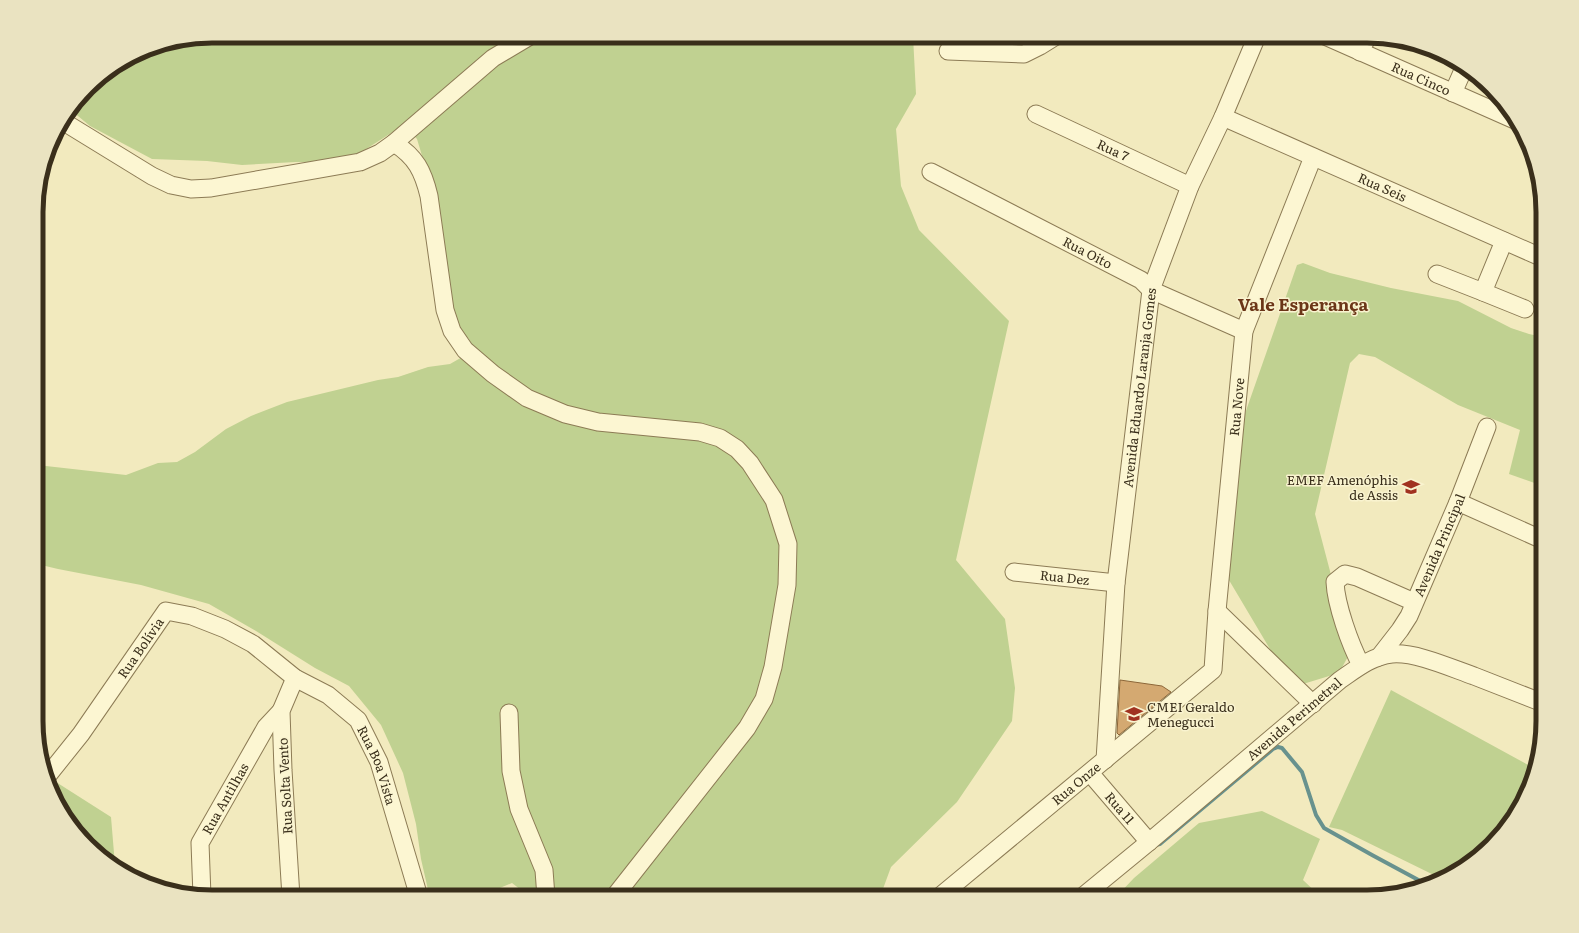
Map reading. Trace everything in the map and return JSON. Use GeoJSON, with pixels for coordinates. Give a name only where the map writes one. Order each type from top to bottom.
{"type":"FeatureCollection","features":[{"type":"Feature","properties":{"kind":"street"},"geometry":{"type":"LineString","coordinates":[[68,125],[152,176],[171,185],[191,189],[211,188],[360,162],[380,153],[394,143],[467,78],[493,58],[518,43]]}},
{"type":"Feature","properties":{"kind":"street"},"geometry":{"type":"LineString","coordinates":[[948,51],[1024,54],[1045,43]]}},
{"type":"Feature","properties":{"kind":"street","name":"Avenida Eduardo Laranja Gomes"},"geometry":{"type":"LineString","coordinates":[[1105,760],[1116,583],[1151,290],[1190,186],[1223,117],[1254,43]]}},
{"type":"Feature","properties":{"kind":"street","name":"Rua Cinco"},"geometry":{"type":"LineString","coordinates":[[1340,43],[1506,117]]}},
{"type":"Feature","properties":{"kind":"street"},"geometry":{"type":"LineString","coordinates":[[1360,52],[1364,43]]}},
{"type":"Feature","properties":{"kind":"street"},"geometry":{"type":"LineString","coordinates":[[1453,93],[1462,73]]}},
{"type":"Feature","properties":{"kind":"street","name":"Rua 7"},"geometry":{"type":"LineString","coordinates":[[1036,114],[1190,186]]}},
{"type":"Feature","properties":{"kind":"street","name":"Rua Seis"},"geometry":{"type":"LineString","coordinates":[[1223,117],[1536,255]]}},
{"type":"Feature","properties":{"kind":"street"},"geometry":{"type":"LineString","coordinates":[[394,143],[405,150],[417,163],[425,179],[429,196],[445,310],[452,331],[465,350],[493,374],[527,398],[565,414],[598,422],[700,432],[720,438],[737,449],[750,463],[774,500],[788,544],[787,585],[774,667],[764,699],[748,728],[620,890]]}},
{"type":"Feature","properties":{"kind":"street","name":"Rua Nove"},"geometry":{"type":"LineString","coordinates":[[1213,670],[1217,611],[1244,331],[1313,157]]}},
{"type":"Feature","properties":{"kind":"street","name":"Rua Oito"},"geometry":{"type":"LineString","coordinates":[[931,172],[1141,280],[1151,290],[1244,331]]}},
{"type":"Feature","properties":{"kind":"street"},"geometry":{"type":"LineString","coordinates":[[1483,292],[1504,241]]}},
{"type":"Feature","properties":{"kind":"street"},"geometry":{"type":"LineString","coordinates":[[1437,274],[1525,309]]}},
{"type":"Feature","properties":{"kind":"street","name":"Avenida Principal"},"geometry":{"type":"LineString","coordinates":[[1380,657],[1409,616],[1458,502],[1487,427]]}},
{"type":"Feature","properties":{"kind":"street"},"geometry":{"type":"LineString","coordinates":[[1458,502],[1536,537]]}},
{"type":"Feature","properties":{"kind":"street","name":"Rua Dez"},"geometry":{"type":"LineString","coordinates":[[1014,572],[1116,583]]}},
{"type":"Feature","properties":{"kind":"street"},"geometry":{"type":"LineString","coordinates":[[1361,665],[1341,612],[1335,582],[1345,574],[1357,577],[1414,602]]}},
{"type":"Feature","properties":{"kind":"street","name":"Rua Bolívia"},"geometry":{"type":"LineString","coordinates":[[51,772],[81,734],[166,611],[192,616],[225,628],[253,644],[266,655]]}},
{"type":"Feature","properties":{"kind":"street"},"geometry":{"type":"LineString","coordinates":[[1217,611],[1313,704]]}},
{"type":"Feature","properties":{"kind":"street","name":"Avenida Perimetral"},"geometry":{"type":"LineString","coordinates":[[1091,890],[1340,680],[1361,665],[1391,654],[1403,655],[1441,664],[1536,700]]}},
{"type":"Feature","properties":{"kind":"street","name":"Rua Boa Vista"},"geometry":{"type":"LineString","coordinates":[[266,655],[295,678],[328,695],[358,720],[380,762],[418,890]]}},
{"type":"Feature","properties":{"kind":"street","name":"Rua Onze"},"geometry":{"type":"LineString","coordinates":[[948,890],[1213,670]]}},
{"type":"Feature","properties":{"kind":"street","name":"Rua Solta Vento"},"geometry":{"type":"LineString","coordinates":[[291,890],[281,711],[295,678]]}},
{"type":"Feature","properties":{"kind":"street","name":"Rua Antilhas"},"geometry":{"type":"LineString","coordinates":[[202,890],[200,843],[266,727],[281,711]]}},
{"type":"Feature","properties":{"kind":"street"},"geometry":{"type":"LineString","coordinates":[[509,713],[511,771],[519,809],[544,870],[545,890]]}},
{"type":"Feature","properties":{"kind":"street","name":"Rua 11"},"geometry":{"type":"LineString","coordinates":[[1090,773],[1149,842]]}},
{"type":"Feature","properties":{"kind":"green space"},"geometry":{"type":"Polygon","coordinates":[[[913,43],[916,94],[896,129],[901,186],[919,230],[1009,321],[956,560],[1005,619],[1015,688],[1012,721],[957,802],[891,867],[883,890],[521,890],[512,883],[495,890],[428,890],[421,859],[416,824],[403,773],[381,725],[349,686],[315,668],[209,604],[141,585],[43,565],[43,466],[126,475],[158,463],[177,462],[195,452],[226,429],[251,416],[287,402],[378,380],[398,377],[428,367],[450,364],[471,352],[469,339],[449,319],[426,169],[417,139],[408,129],[399,128],[363,151],[338,163],[296,162],[242,165],[207,161],[152,159],[90,126],[75,114],[85,101],[109,78],[137,60],[158,52],[190,44],[913,43]]]}},
{"type":"Feature","properties":{"kind":"green space"},"geometry":{"type":"Polygon","coordinates":[[[1303,263],[1330,273],[1391,288],[1458,301],[1511,328],[1536,336],[1536,484],[1509,474],[1520,430],[1458,405],[1375,357],[1359,354],[1350,363],[1315,514],[1351,651],[1339,673],[1303,684],[1286,676],[1223,570],[1241,425],[1297,265],[1303,263]]]}},
{"type":"Feature","properties":{"kind":"green space"},"geometry":{"type":"Polygon","coordinates":[[[1391,690],[1530,766],[1519,796],[1501,824],[1470,855],[1442,873],[1435,876],[1342,830],[1329,827],[1391,690]]]}},
{"type":"Feature","properties":{"kind":"green space"},"geometry":{"type":"Polygon","coordinates":[[[56,782],[111,817],[114,859],[101,848],[78,824],[60,796],[56,782]]]}},
{"type":"Feature","properties":{"kind":"green space"},"geometry":{"type":"Polygon","coordinates":[[[1262,811],[1320,839],[1303,880],[1314,890],[1123,890],[1134,878],[1199,823],[1262,811]]]}},
{"type":"Feature","properties":{"kind":"building","name":"CMEI Geraldo Menegucci"},"geometry":{"type":"Polygon","coordinates":[[[1120,680],[1162,686],[1171,692],[1119,735],[1117,733],[1120,680]]]}},
{"type":"Feature","properties":{"kind":"waterway"},"geometry":{"type":"LineString","coordinates":[[1155,845],[1160,844],[1273,749],[1278,747],[1282,748],[1302,772],[1316,815],[1324,828],[1421,881]]}},
{"type":"Feature","properties":{"kind":"place","name":"EMEF Amenóphis de Assis"},"geometry":{"type":"Point","coordinates":[1411,487]}},
{"type":"Feature","properties":{"kind":"place","name":"CMEI Geraldo Menegucci"},"geometry":{"type":"Point","coordinates":[1134,714]}},
{"type":"Feature","properties":{"kind":"district","name":"Vale Esperança"},"geometry":{"type":"Point","coordinates":[1303,305]}}]}
